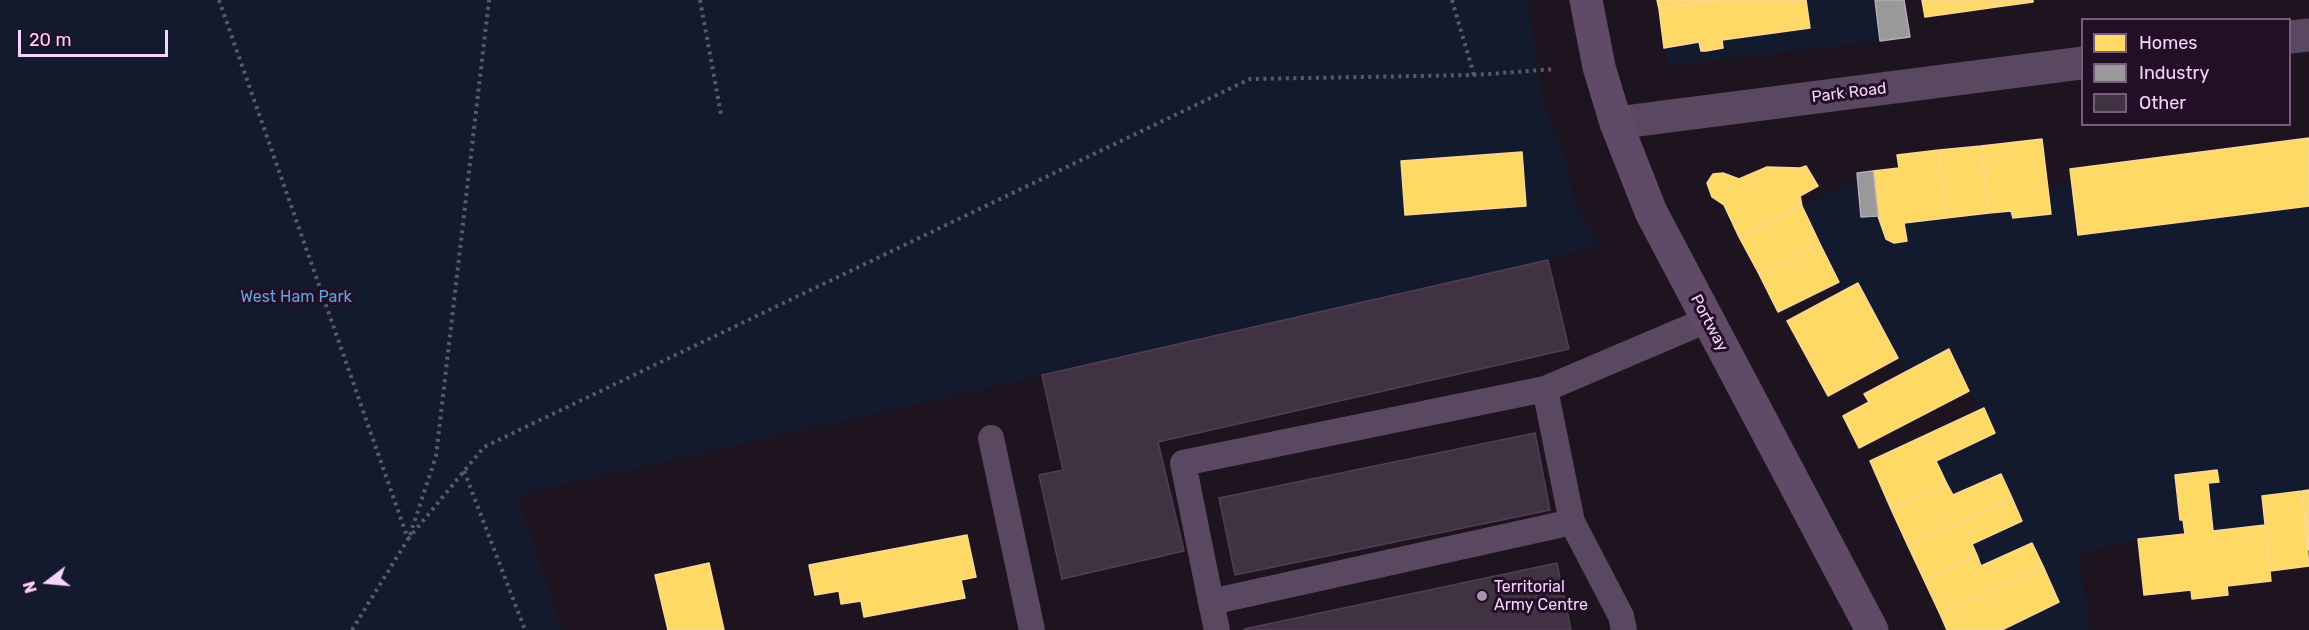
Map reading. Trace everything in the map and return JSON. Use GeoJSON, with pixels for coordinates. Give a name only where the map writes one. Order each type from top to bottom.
{"type":"FeatureCollection","features":[{"type":"Feature","properties":{"kind":"main road","name":"Portway"},"geometry":{"type":"LineString","coordinates":[[1586,0],[1599,68],[1616,123],[1651,212],[1872,630]]}},
{"type":"Feature","properties":{"kind":"street"},"geometry":{"type":"LineString","coordinates":[[2291,37],[2309,35]]}},
{"type":"Feature","properties":{"kind":"street","name":"Park Road"},"geometry":{"type":"LineString","coordinates":[[1616,123],[2081,63]]}},
{"type":"Feature","properties":{"kind":"lane"},"geometry":{"type":"LineString","coordinates":[[1217,630],[1183,463],[1545,389],[1707,320]]}},
{"type":"Feature","properties":{"kind":"lane"},"geometry":{"type":"LineString","coordinates":[[1545,389],[1572,522],[1621,616],[1624,630]]}},
{"type":"Feature","properties":{"kind":"lane"},"geometry":{"type":"LineString","coordinates":[[992,438],[1032,630]]}},
{"type":"Feature","properties":{"kind":"lane"},"geometry":{"type":"LineString","coordinates":[[1212,602],[1572,522]]}},
{"type":"Feature","properties":{"kind":"path"},"geometry":{"type":"LineString","coordinates":[[219,0],[408,539]]}},
{"type":"Feature","properties":{"kind":"path"},"geometry":{"type":"LineString","coordinates":[[408,539],[436,456],[489,0]]}},
{"type":"Feature","properties":{"kind":"path"},"geometry":{"type":"LineString","coordinates":[[700,0],[721,114]]}},
{"type":"Feature","properties":{"kind":"path"},"geometry":{"type":"LineString","coordinates":[[1452,0],[1474,75]]}},
{"type":"Feature","properties":{"kind":"path"},"geometry":{"type":"LineString","coordinates":[[352,630],[408,539],[484,447],[1250,79],[1474,75],[1599,68]]}},
{"type":"Feature","properties":{"kind":"path"},"geometry":{"type":"LineString","coordinates":[[464,471],[525,630]]}},
{"type":"Feature","properties":{"kind":"green space","name":"West Ham Park"},"geometry":{"type":"Polygon","coordinates":[[[0,0],[1528,0],[1543,105],[1564,152],[1575,204],[1599,244],[1548,260],[517,495],[562,630],[0,630],[0,0]]]}},
{"type":"Feature","properties":{"kind":"green space"},"geometry":{"type":"Polygon","coordinates":[[[1806,0],[1904,0],[1910,37],[1669,66],[1664,48],[1699,42],[1706,51],[1722,48],[1722,40],[1810,27],[1806,0]]]}},
{"type":"Feature","properties":{"kind":"green space"},"geometry":{"type":"Polygon","coordinates":[[[1857,178],[1861,217],[1878,216],[1886,239],[1894,243],[1907,240],[1904,223],[2011,211],[2013,218],[2050,214],[2048,186],[2071,183],[2079,235],[2309,206],[2309,490],[2262,496],[2265,525],[2213,531],[2208,483],[2218,482],[2217,470],[2175,475],[2180,520],[2183,520],[2185,534],[2138,539],[2079,553],[2089,630],[2007,630],[2006,626],[2059,602],[2032,543],[1981,566],[1972,544],[2022,521],[2001,474],[1953,495],[1936,461],[1995,433],[1984,408],[1980,410],[1949,350],[1906,372],[1858,284],[1844,291],[1802,206],[1857,178]]]}},
{"type":"Feature","properties":{"kind":"building: Homes"},"geometry":{"type":"Polygon","coordinates":[[[1657,0],[1721,0],[1659,9],[1657,0]]]}},
{"type":"Feature","properties":{"kind":"building: Homes"},"geometry":{"type":"Polygon","coordinates":[[[1721,0],[1806,0],[1810,28],[1722,40],[1723,48],[1706,51],[1701,51],[1699,42],[1664,48],[1659,9],[1721,0]]]}},
{"type":"Feature","properties":{"kind":"building: Homes"},"geometry":{"type":"Polygon","coordinates":[[[1922,0],[1959,0],[1961,12],[1925,17],[1922,0]]]}},
{"type":"Feature","properties":{"kind":"building: Homes"},"geometry":{"type":"Polygon","coordinates":[[[1959,0],[1996,0],[1996,7],[1961,12],[1959,0]]]}},
{"type":"Feature","properties":{"kind":"building: Homes"},"geometry":{"type":"Polygon","coordinates":[[[1996,0],[2033,0],[2033,2],[1996,7],[1996,0]]]}},
{"type":"Feature","properties":{"kind":"building: Homes"},"geometry":{"type":"Polygon","coordinates":[[[2309,138],[2309,206],[2078,235],[2070,169],[2309,138]]]}},
{"type":"Feature","properties":{"kind":"building: Homes"},"geometry":{"type":"Polygon","coordinates":[[[2042,139],[2051,214],[2013,218],[2011,211],[1989,213],[1981,146],[2042,139]]]}},
{"type":"Feature","properties":{"kind":"building: Homes"},"geometry":{"type":"Polygon","coordinates":[[[1981,146],[1989,213],[1946,218],[1939,150],[1981,146]]]}},
{"type":"Feature","properties":{"kind":"building: Homes"},"geometry":{"type":"Polygon","coordinates":[[[1939,150],[1946,218],[1904,223],[1907,241],[1894,243],[1886,239],[1878,216],[1873,171],[1899,168],[1897,155],[1939,150]]]}},
{"type":"Feature","properties":{"kind":"building: Homes"},"geometry":{"type":"Polygon","coordinates":[[[1522,152],[1526,206],[1405,215],[1401,161],[1522,152]]]}},
{"type":"Feature","properties":{"kind":"building: Homes"},"geometry":{"type":"Polygon","coordinates":[[[1806,166],[1818,186],[1800,196],[1802,206],[1739,237],[1724,205],[1712,197],[1707,183],[1713,174],[1723,173],[1739,179],[1767,167],[1800,168],[1806,166]]]}},
{"type":"Feature","properties":{"kind":"building: Homes"},"geometry":{"type":"Polygon","coordinates":[[[1802,206],[1820,244],[1759,274],[1739,237],[1802,206]]]}},
{"type":"Feature","properties":{"kind":"building: Homes"},"geometry":{"type":"Polygon","coordinates":[[[1820,244],[1839,282],[1778,312],[1759,274],[1820,244]]]}},
{"type":"Feature","properties":{"kind":"building: Homes"},"geometry":{"type":"Polygon","coordinates":[[[1858,283],[1898,358],[1828,396],[1787,321],[1858,283]]]}},
{"type":"Feature","properties":{"kind":"building: Homes"},"geometry":{"type":"Polygon","coordinates":[[[1949,349],[1969,391],[1859,448],[1843,416],[1869,402],[1864,394],[1949,349]]]}},
{"type":"Feature","properties":{"kind":"building: Homes"},"geometry":{"type":"Polygon","coordinates":[[[1984,408],[1995,433],[1936,461],[1947,484],[1891,509],[1870,461],[1984,408]]]}},
{"type":"Feature","properties":{"kind":"building: Homes"},"geometry":{"type":"Polygon","coordinates":[[[2217,470],[2219,482],[2208,483],[2213,531],[2265,525],[2271,581],[2227,586],[2228,595],[2192,599],[2191,590],[2144,595],[2138,539],[2185,534],[2183,520],[2180,520],[2175,475],[2217,470]]]}},
{"type":"Feature","properties":{"kind":"building: Homes"},"geometry":{"type":"Polygon","coordinates":[[[2001,474],[2012,498],[1908,546],[1891,509],[1947,484],[1953,495],[2001,474]]]}},
{"type":"Feature","properties":{"kind":"building: Homes"},"geometry":{"type":"Polygon","coordinates":[[[2309,490],[2309,550],[2302,491],[2309,490]]]}},
{"type":"Feature","properties":{"kind":"building: Homes"},"geometry":{"type":"Polygon","coordinates":[[[2302,491],[2309,566],[2270,571],[2262,496],[2302,491]]]}},
{"type":"Feature","properties":{"kind":"building: Homes"},"geometry":{"type":"Polygon","coordinates":[[[2012,498],[2022,521],[1972,544],[1977,555],[1924,580],[1908,546],[2012,498]]]}},
{"type":"Feature","properties":{"kind":"building: Homes"},"geometry":{"type":"Polygon","coordinates":[[[967,535],[976,577],[961,580],[965,598],[864,617],[861,601],[841,604],[839,591],[815,595],[809,565],[967,535]]]}},
{"type":"Feature","properties":{"kind":"building: Homes"},"geometry":{"type":"Polygon","coordinates":[[[2032,543],[2043,566],[1940,614],[1924,580],[1977,555],[1981,566],[2032,543]]]}},
{"type":"Feature","properties":{"kind":"building: Homes"},"geometry":{"type":"Polygon","coordinates":[[[709,563],[724,630],[668,630],[655,575],[709,563]]]}},
{"type":"Feature","properties":{"kind":"building: Homes"},"geometry":{"type":"Polygon","coordinates":[[[2043,566],[2059,602],[2002,630],[1947,630],[1940,614],[2043,566]]]}},
{"type":"Feature","properties":{"kind":"building: Industry"},"geometry":{"type":"Polygon","coordinates":[[[1875,0],[1904,0],[1910,37],[1880,41],[1875,0]]]}},
{"type":"Feature","properties":{"kind":"building: Industry"},"geometry":{"type":"Polygon","coordinates":[[[1873,171],[1878,216],[1861,217],[1857,173],[1873,171]]]}},
{"type":"Feature","properties":{"kind":"building: Other"},"geometry":{"type":"Polygon","coordinates":[[[1548,260],[1569,349],[1158,442],[1184,551],[1062,579],[1039,475],[1063,470],[1042,375],[1548,260]]]}},
{"type":"Feature","properties":{"kind":"building: Other"},"geometry":{"type":"Polygon","coordinates":[[[1535,433],[1550,510],[1235,575],[1219,498],[1535,433]]]}},
{"type":"Feature","properties":{"kind":"building: Other","name":"Territorial Army Centre"},"geometry":{"type":"Polygon","coordinates":[[[1557,563],[1571,630],[1244,630],[1244,629],[1557,563]]]}},
{"type":"Feature","properties":{"kind":"place","name":"Territorial Army Centre"},"geometry":{"type":"Point","coordinates":[1482,596]}}]}
